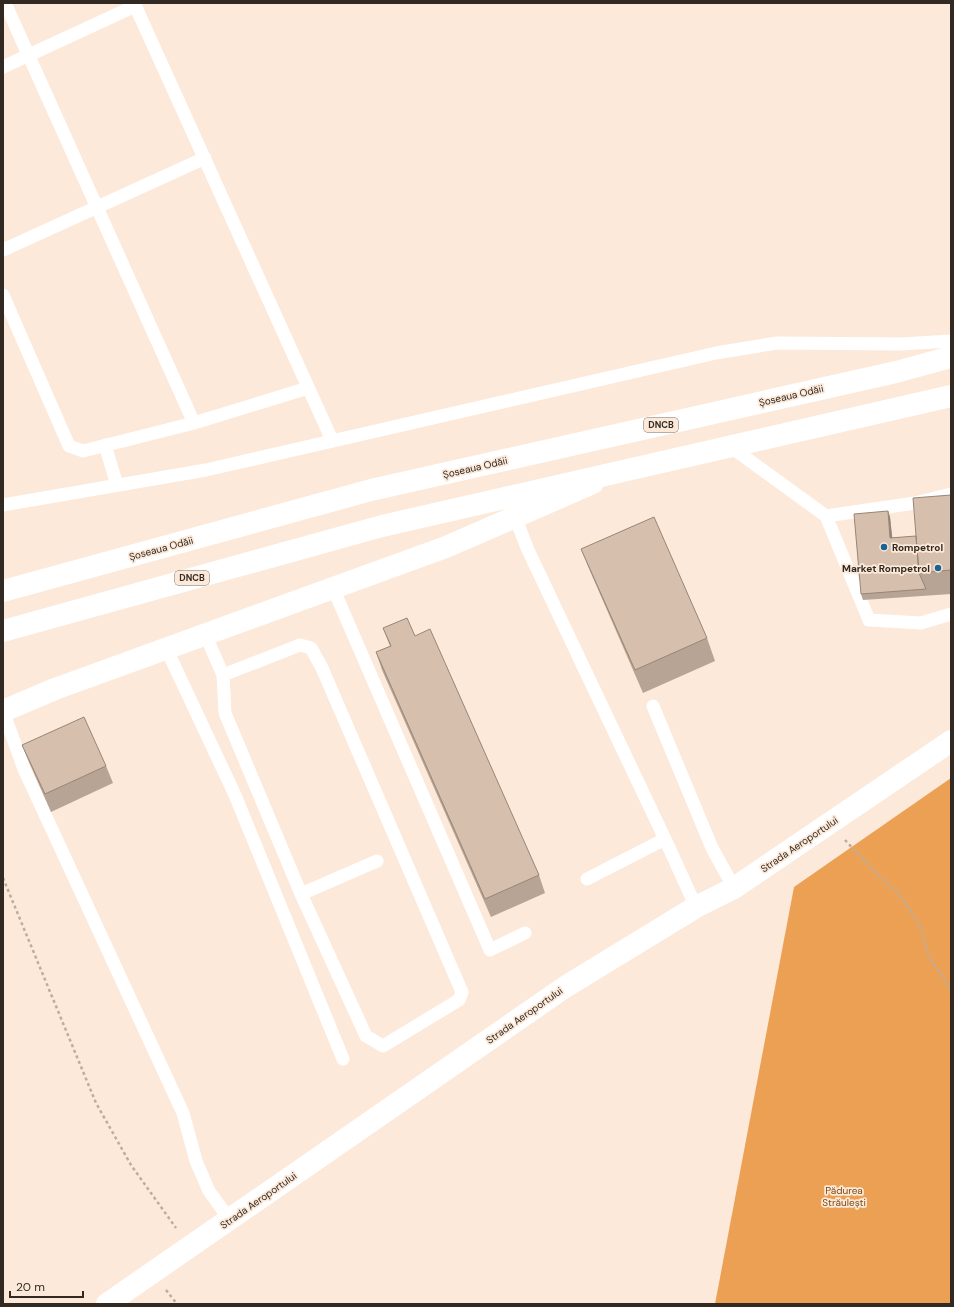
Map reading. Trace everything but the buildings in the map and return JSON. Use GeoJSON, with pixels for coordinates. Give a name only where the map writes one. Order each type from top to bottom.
{"type":"FeatureCollection","features":[{"type":"Feature","properties":{"kind":"main road","name":"Șoseaua Odăii"},"geometry":{"type":"LineString","coordinates":[[3,591],[371,490],[951,358]]}},
{"type":"Feature","properties":{"kind":"main road","name":"DNCB"},"geometry":{"type":"LineString","coordinates":[[3,631],[382,526],[951,396]]}},
{"type":"Feature","properties":{"kind":"main road"},"geometry":{"type":"LineString","coordinates":[[3,712],[55,689],[446,547],[624,470]]}},
{"type":"Feature","properties":{"kind":"main road","name":"Strada Aeroportului"},"geometry":{"type":"LineString","coordinates":[[107,1304],[566,986],[696,907],[734,888],[951,741]]}},
{"type":"Feature","properties":{"kind":"lane"},"geometry":{"type":"LineString","coordinates":[[5,3],[194,423]]}},
{"type":"Feature","properties":{"kind":"lane"},"geometry":{"type":"LineString","coordinates":[[3,67],[135,5],[332,440]]}},
{"type":"Feature","properties":{"kind":"lane"},"geometry":{"type":"LineString","coordinates":[[3,250],[205,158]]}},
{"type":"Feature","properties":{"kind":"lane"},"geometry":{"type":"LineString","coordinates":[[3,295],[69,446],[82,451],[194,423],[308,388]]}},
{"type":"Feature","properties":{"kind":"lane"},"geometry":{"type":"LineString","coordinates":[[3,505],[206,470],[716,353],[777,343],[901,344],[951,341]]}},
{"type":"Feature","properties":{"kind":"lane"},"geometry":{"type":"LineString","coordinates":[[105,445],[117,485]]}},
{"type":"Feature","properties":{"kind":"lane"},"geometry":{"type":"LineString","coordinates":[[731,447],[826,516],[870,620],[921,623],[951,614]]}},
{"type":"Feature","properties":{"kind":"lane"},"geometry":{"type":"LineString","coordinates":[[826,516],[915,503],[951,494]]}},
{"type":"Feature","properties":{"kind":"lane"},"geometry":{"type":"LineString","coordinates":[[515,517],[528,550],[665,838],[696,907]]}},
{"type":"Feature","properties":{"kind":"lane"},"geometry":{"type":"LineString","coordinates":[[333,588],[490,950],[525,933]]}},
{"type":"Feature","properties":{"kind":"lane"},"geometry":{"type":"LineString","coordinates":[[205,634],[223,675],[225,713],[301,894],[366,1036],[383,1046],[459,1000],[462,992],[322,668],[311,648],[300,646],[223,675]]}},
{"type":"Feature","properties":{"kind":"lane"},"geometry":{"type":"LineString","coordinates":[[166,648],[235,795],[343,1059]]}},
{"type":"Feature","properties":{"kind":"lane"},"geometry":{"type":"LineString","coordinates":[[653,706],[712,848],[734,888]]}},
{"type":"Feature","properties":{"kind":"lane"},"geometry":{"type":"LineString","coordinates":[[3,712],[24,769],[183,1113],[196,1161],[209,1191],[230,1220]]}},
{"type":"Feature","properties":{"kind":"lane"},"geometry":{"type":"LineString","coordinates":[[587,879],[665,838]]}},
{"type":"Feature","properties":{"kind":"lane"},"geometry":{"type":"LineString","coordinates":[[301,894],[377,862]]}},
{"type":"Feature","properties":{"kind":"path"},"geometry":{"type":"LineString","coordinates":[[829,824],[872,869],[899,894],[919,924],[930,957],[948,984],[951,993]]}},
{"type":"Feature","properties":{"kind":"path"},"geometry":{"type":"LineString","coordinates":[[3,878],[96,1103],[131,1165],[170,1217],[187,1248]]}},
{"type":"Feature","properties":{"kind":"green space","name":"Pădurea Străulești"},"geometry":{"type":"Polygon","coordinates":[[[951,778],[951,1304],[715,1304],[794,887],[951,778]]]}},
{"type":"Feature","properties":{"kind":"place","name":"Rompetrol"},"geometry":{"type":"Point","coordinates":[884,547]}},
{"type":"Feature","properties":{"kind":"place","name":"Market Rompetrol"},"geometry":{"type":"Point","coordinates":[938,568]}}]}
